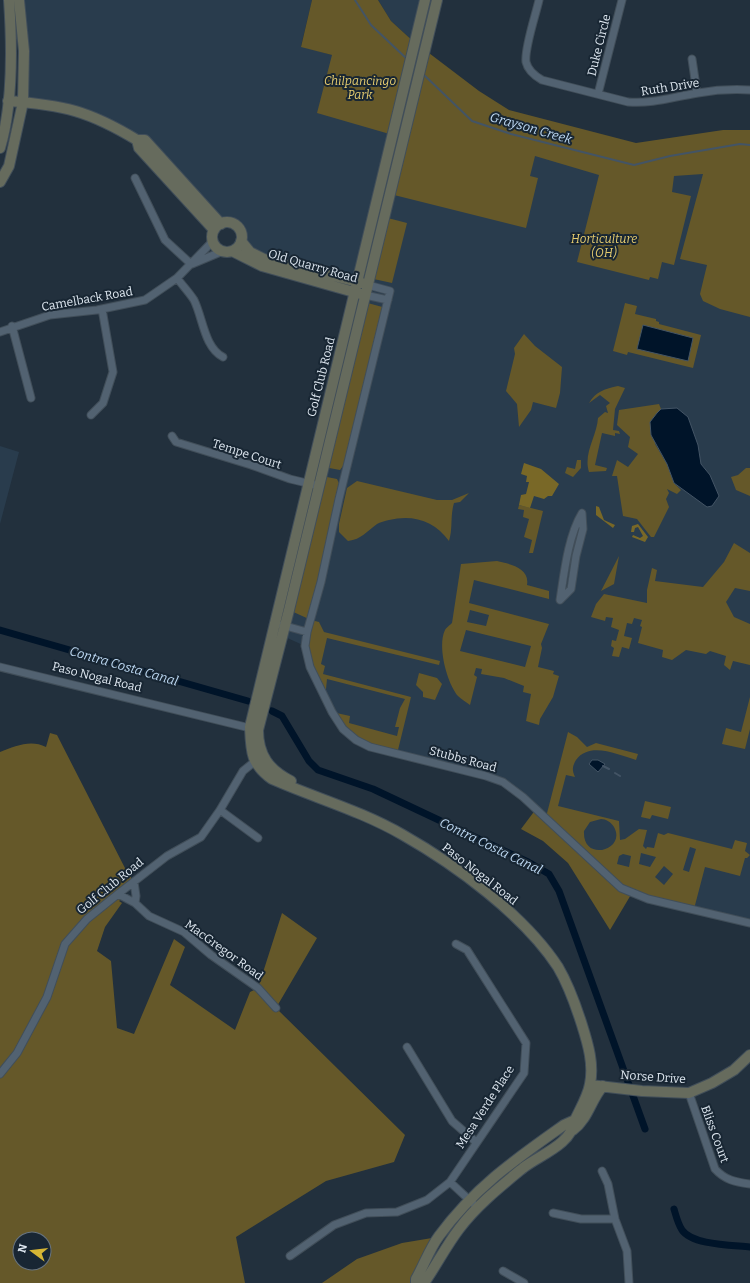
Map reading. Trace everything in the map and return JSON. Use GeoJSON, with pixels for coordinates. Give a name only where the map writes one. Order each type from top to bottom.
{"type":"FeatureCollection","features":[{"type":"Feature","properties":{"kind":"street"},"geometry":{"type":"LineString","coordinates":[[0,147],[8,101],[10,25],[9,0]]}},
{"type":"Feature","properties":{"kind":"street"},"geometry":{"type":"LineString","coordinates":[[15,0],[16,6],[20,11]]}},
{"type":"Feature","properties":{"kind":"street"},"geometry":{"type":"LineString","coordinates":[[0,182],[9,166],[23,102],[24,51],[19,0]]}},
{"type":"Feature","properties":{"kind":"street","name":"Golf Club Road"},"geometry":{"type":"LineString","coordinates":[[254,729],[267,698],[280,625],[309,484],[425,0]]}},
{"type":"Feature","properties":{"kind":"street","name":"Golf Club Road"},"geometry":{"type":"LineString","coordinates":[[0,1074],[17,1053],[46,997],[66,944],[87,919],[118,894],[167,856],[201,837],[220,810],[243,772],[258,759],[254,729],[280,625],[319,486],[437,0]]}},
{"type":"Feature","properties":{"kind":"street","name":"Ruth Drive"},"geometry":{"type":"LineString","coordinates":[[539,0],[526,55],[529,69],[536,77],[542,80],[628,102],[641,103],[654,103],[697,93],[750,90]]}},
{"type":"Feature","properties":{"kind":"street","name":"Duke Circle"},"geometry":{"type":"LineString","coordinates":[[598,94],[622,0]]}},
{"type":"Feature","properties":{"kind":"street"},"geometry":{"type":"LineString","coordinates":[[692,59],[697,93]]}},
{"type":"Feature","properties":{"kind":"street"},"geometry":{"type":"LineString","coordinates":[[8,101],[50,104],[88,114],[137,140],[145,140],[218,227],[213,241]]}},
{"type":"Feature","properties":{"kind":"street"},"geometry":{"type":"LineString","coordinates":[[135,178],[165,240],[191,264]]}},
{"type":"Feature","properties":{"kind":"street","name":"Old Quarry Road"},"geometry":{"type":"LineString","coordinates":[[218,227],[230,222],[236,225],[241,232],[241,241],[250,252],[264,259],[358,281],[367,290]]}},
{"type":"Feature","properties":{"kind":"street","name":"Old Quarry Road"},"geometry":{"type":"LineString","coordinates":[[213,241],[218,249],[228,251],[262,266],[355,292],[367,290]]}},
{"type":"Feature","properties":{"kind":"street","name":"Camelback Road"},"geometry":{"type":"LineString","coordinates":[[0,332],[12,326],[50,315],[102,309],[146,300],[177,278],[213,241]]}},
{"type":"Feature","properties":{"kind":"street"},"geometry":{"type":"LineString","coordinates":[[228,251],[236,249],[241,241]]}},
{"type":"Feature","properties":{"kind":"street","name":"Camelback Road"},"geometry":{"type":"LineString","coordinates":[[191,264],[228,251]]}},
{"type":"Feature","properties":{"kind":"street"},"geometry":{"type":"LineString","coordinates":[[177,278],[193,300],[210,345],[216,353],[223,357]]}},
{"type":"Feature","properties":{"kind":"street"},"geometry":{"type":"LineString","coordinates":[[367,290],[388,300]]}},
{"type":"Feature","properties":{"kind":"street","name":"Stubbs Road"},"geometry":{"type":"LineString","coordinates":[[367,290],[390,291],[321,582],[307,632],[305,646],[310,667],[320,690],[343,728],[356,740],[370,747],[496,779],[536,809],[621,888],[648,899],[750,923]]}},
{"type":"Feature","properties":{"kind":"street"},"geometry":{"type":"LineString","coordinates":[[92,414],[103,403],[113,372],[102,309]]}},
{"type":"Feature","properties":{"kind":"street"},"geometry":{"type":"LineString","coordinates":[[12,326],[31,398]]}},
{"type":"Feature","properties":{"kind":"street","name":"Tempe Court"},"geometry":{"type":"LineString","coordinates":[[172,436],[176,442],[251,465],[290,480],[319,486]]}},
{"type":"Feature","properties":{"kind":"street"},"geometry":{"type":"LineString","coordinates":[[582,513],[583,529],[576,556],[571,589],[560,600],[576,522],[582,513]]}},
{"type":"Feature","properties":{"kind":"street"},"geometry":{"type":"LineString","coordinates":[[568,558],[576,556]]}},
{"type":"Feature","properties":{"kind":"street"},"geometry":{"type":"LineString","coordinates":[[280,625],[307,632]]}},
{"type":"Feature","properties":{"kind":"street","name":"Paso Nogal Road"},"geometry":{"type":"LineString","coordinates":[[0,667],[254,729]]}},
{"type":"Feature","properties":{"kind":"street","name":"Paso Nogal Road"},"geometry":{"type":"LineString","coordinates":[[258,759],[264,773],[272,779],[309,793],[402,834],[452,866],[499,902],[544,947],[558,968],[578,1012],[589,1047],[592,1065],[590,1084],[574,1125],[563,1142],[526,1166],[478,1208],[459,1228],[424,1283]]}},
{"type":"Feature","properties":{"kind":"street"},"geometry":{"type":"LineString","coordinates":[[220,810],[258,838]]}},
{"type":"Feature","properties":{"kind":"street"},"geometry":{"type":"LineString","coordinates":[[134,882],[136,896],[135,903]]}},
{"type":"Feature","properties":{"kind":"street","name":"MacGregor Road"},"geometry":{"type":"LineString","coordinates":[[118,894],[135,903],[150,916],[184,932],[258,988],[276,1008]]}},
{"type":"Feature","properties":{"kind":"street","name":"Mesa Verde Place"},"geometry":{"type":"LineString","coordinates":[[450,1182],[524,1073],[526,1043],[467,950],[456,944]]}},
{"type":"Feature","properties":{"kind":"street"},"geometry":{"type":"LineString","coordinates":[[407,1047],[452,1121],[476,1142]]}},
{"type":"Feature","properties":{"kind":"street","name":"Norse Drive"},"geometry":{"type":"LineString","coordinates":[[590,1084],[625,1089],[689,1093],[712,1083],[734,1070],[750,1055]]}},
{"type":"Feature","properties":{"kind":"street"},"geometry":{"type":"LineString","coordinates":[[416,1283],[416,1279],[438,1237],[469,1200],[498,1172],[564,1124],[574,1125],[585,1117],[596,1094],[603,1086]]}},
{"type":"Feature","properties":{"kind":"street","name":"Bliss Court"},"geometry":{"type":"LineString","coordinates":[[689,1093],[714,1169],[723,1177],[733,1182],[750,1184]]}},
{"type":"Feature","properties":{"kind":"street"},"geometry":{"type":"LineString","coordinates":[[602,1171],[608,1184],[615,1219],[627,1251],[629,1283]]}},
{"type":"Feature","properties":{"kind":"street"},"geometry":{"type":"LineString","coordinates":[[290,1256],[334,1225],[366,1213],[397,1212],[426,1200],[450,1182],[478,1208]]}},
{"type":"Feature","properties":{"kind":"street"},"geometry":{"type":"LineString","coordinates":[[553,1213],[582,1219],[615,1219]]}},
{"type":"Feature","properties":{"kind":"street"},"geometry":{"type":"LineString","coordinates":[[503,1271],[524,1283]]}},
{"type":"Feature","properties":{"kind":"shaded area"},"geometry":{"type":"Polygon","coordinates":[[[19,0],[312,0],[301,46],[332,55],[393,135],[358,281],[264,259],[242,237],[238,227],[234,224],[225,222],[145,141],[105,122],[23,102],[19,0]]]}},
{"type":"Feature","properties":{"kind":"shaded area"},"geometry":{"type":"Polygon","coordinates":[[[378,0],[425,0],[415,43],[391,21],[378,0]]]}},
{"type":"Feature","properties":{"kind":"shaded area"},"geometry":{"type":"Polygon","coordinates":[[[416,87],[472,129],[750,154],[750,923],[648,899],[503,782],[370,747],[332,712],[305,646],[283,636],[416,87]]]}},
{"type":"Feature","properties":{"kind":"shaded area"},"geometry":{"type":"Polygon","coordinates":[[[643,325],[693,338],[688,361],[637,349],[643,325]]]}},
{"type":"Feature","properties":{"kind":"shaded area"},"geometry":{"type":"Polygon","coordinates":[[[677,408],[688,417],[698,445],[701,464],[710,475],[719,496],[712,506],[707,507],[674,483],[667,464],[651,435],[650,422],[657,413],[661,409],[677,408]]]}},
{"type":"Feature","properties":{"kind":"shaded area"},"geometry":{"type":"Polygon","coordinates":[[[0,446],[19,452],[0,524],[0,446]]]}},
{"type":"Feature","properties":{"kind":"shaded area"},"geometry":{"type":"Polygon","coordinates":[[[524,463],[541,469],[559,484],[552,496],[548,496],[544,499],[534,496],[530,508],[519,505],[521,495],[526,494],[529,482],[526,482],[527,476],[521,474],[524,463]]]}},
{"type":"Feature","properties":{"kind":"shaded area"},"geometry":{"type":"Polygon","coordinates":[[[596,506],[599,507],[604,520],[615,525],[613,528],[596,515],[596,506]]]}},
{"type":"Feature","properties":{"kind":"shaded area"},"geometry":{"type":"Polygon","coordinates":[[[638,524],[648,537],[645,542],[632,537],[633,535],[640,538],[643,536],[638,527],[635,528],[634,532],[631,532],[632,526],[638,524]]]}},
{"type":"Feature","properties":{"kind":"shaded area"},"geometry":{"type":"Polygon","coordinates":[[[592,760],[598,760],[605,764],[598,772],[589,764],[592,760]]]}},
{"type":"Feature","properties":{"kind":"green space","name":"Chilpancingo Park"},"geometry":{"type":"Polygon","coordinates":[[[312,0],[378,0],[391,21],[415,43],[393,135],[317,113],[332,55],[301,47],[312,0]]]}},
{"type":"Feature","properties":{"kind":"green space","name":"Horticulture (OH)"},"geometry":{"type":"Polygon","coordinates":[[[425,50],[479,91],[509,110],[636,143],[723,130],[750,130],[750,317],[720,309],[703,301],[700,294],[707,265],[680,259],[703,174],[674,176],[672,192],[691,196],[674,265],[662,262],[658,279],[650,277],[649,280],[577,262],[599,175],[535,156],[530,176],[538,178],[526,228],[390,194],[425,50]]]}},
{"type":"Feature","properties":{"kind":"green space"},"geometry":{"type":"Polygon","coordinates":[[[384,217],[407,223],[392,283],[369,278],[384,217]]]}},
{"type":"Feature","properties":{"kind":"green space"},"geometry":{"type":"Polygon","coordinates":[[[364,302],[386,308],[351,455],[340,470],[324,467],[364,302]]]}},
{"type":"Feature","properties":{"kind":"green space"},"geometry":{"type":"Polygon","coordinates":[[[625,303],[637,306],[635,314],[656,319],[659,324],[701,335],[693,368],[628,352],[627,355],[613,351],[625,303]]]}},
{"type":"Feature","properties":{"kind":"green space"},"geometry":{"type":"Polygon","coordinates":[[[524,334],[535,346],[562,367],[560,393],[556,408],[533,402],[531,410],[519,427],[517,404],[506,391],[515,354],[514,348],[524,334]]]}},
{"type":"Feature","properties":{"kind":"green space"},"geometry":{"type":"Polygon","coordinates":[[[618,386],[625,388],[615,409],[613,430],[619,431],[620,434],[615,433],[615,436],[602,433],[595,465],[607,468],[606,471],[589,472],[589,451],[598,418],[605,412],[608,413],[606,406],[610,403],[600,395],[589,403],[601,391],[618,386]]]}},
{"type":"Feature","properties":{"kind":"green space"},"geometry":{"type":"Polygon","coordinates":[[[659,404],[661,409],[657,413],[655,444],[667,464],[674,483],[681,490],[677,494],[667,489],[669,493],[666,499],[669,507],[654,537],[651,537],[637,519],[623,516],[617,476],[612,476],[617,460],[628,467],[638,454],[628,447],[630,437],[617,425],[619,410],[659,404]]]}},
{"type":"Feature","properties":{"kind":"green space"},"geometry":{"type":"Polygon","coordinates":[[[577,460],[581,460],[581,468],[573,477],[565,473],[567,467],[575,469],[577,460]]]}},
{"type":"Feature","properties":{"kind":"green space"},"geometry":{"type":"Polygon","coordinates":[[[746,468],[750,468],[750,496],[736,490],[731,477],[738,475],[746,468]]]}},
{"type":"Feature","properties":{"kind":"green space"},"geometry":{"type":"Polygon","coordinates":[[[322,476],[337,479],[342,490],[311,620],[289,610],[322,476]]]}},
{"type":"Feature","properties":{"kind":"green space"},"geometry":{"type":"Polygon","coordinates":[[[357,481],[437,500],[452,500],[469,493],[460,502],[454,503],[449,541],[437,528],[430,524],[415,519],[398,518],[377,524],[360,537],[348,541],[339,532],[339,524],[347,488],[357,481]]]}},
{"type":"Feature","properties":{"kind":"green space"},"geometry":{"type":"Polygon","coordinates":[[[519,505],[543,511],[533,553],[529,553],[532,540],[524,537],[529,519],[523,517],[524,510],[518,509],[519,505]]]}},
{"type":"Feature","properties":{"kind":"green space"},"geometry":{"type":"Polygon","coordinates":[[[734,543],[750,553],[750,591],[735,588],[726,602],[734,617],[750,624],[750,665],[733,661],[730,670],[724,665],[726,656],[710,651],[706,654],[686,650],[672,660],[662,657],[663,650],[638,643],[642,620],[634,618],[632,624],[627,623],[624,636],[632,638],[629,649],[622,647],[619,657],[612,656],[614,648],[611,646],[612,640],[616,641],[619,630],[611,627],[613,618],[606,617],[605,621],[591,617],[596,604],[604,594],[647,603],[647,590],[652,568],[657,570],[655,581],[703,587],[724,562],[734,543]]]}},
{"type":"Feature","properties":{"kind":"green space"},"geometry":{"type":"Polygon","coordinates":[[[619,556],[614,584],[601,591],[619,556]]]}},
{"type":"Feature","properties":{"kind":"green space"},"geometry":{"type":"Polygon","coordinates":[[[497,561],[513,565],[525,574],[527,585],[549,591],[549,599],[474,580],[469,603],[549,624],[541,644],[542,648],[538,667],[554,671],[553,674],[559,676],[553,697],[540,719],[539,725],[526,721],[531,694],[523,692],[524,686],[504,678],[481,674],[482,669],[476,668],[474,675],[477,677],[470,705],[458,696],[450,682],[444,664],[442,645],[446,629],[452,623],[461,564],[497,561]],[[470,610],[467,622],[486,626],[489,615],[470,610]],[[466,630],[460,651],[525,667],[531,646],[466,630]]]}},
{"type":"Feature","properties":{"kind":"green space"},"geometry":{"type":"Polygon","coordinates":[[[311,620],[319,622],[324,632],[440,661],[439,665],[327,638],[321,664],[325,666],[323,674],[411,697],[397,754],[356,740],[332,712],[350,716],[349,723],[397,736],[399,727],[395,727],[400,708],[405,699],[327,679],[326,689],[320,690],[305,646],[311,620]]]}},
{"type":"Feature","properties":{"kind":"green space"},"geometry":{"type":"Polygon","coordinates":[[[419,673],[437,678],[442,684],[435,700],[423,697],[423,692],[416,685],[419,673]]]}},
{"type":"Feature","properties":{"kind":"green space"},"geometry":{"type":"Polygon","coordinates":[[[750,697],[750,729],[745,749],[722,744],[726,728],[741,732],[750,697]]]}},
{"type":"Feature","properties":{"kind":"green space"},"geometry":{"type":"Polygon","coordinates":[[[568,732],[577,737],[587,747],[596,743],[638,754],[636,760],[613,753],[596,750],[582,754],[576,760],[573,768],[575,777],[566,775],[558,806],[619,821],[620,840],[625,839],[639,829],[647,830],[643,846],[646,849],[647,847],[654,848],[658,833],[664,835],[668,833],[732,849],[735,840],[747,843],[745,851],[750,855],[745,858],[740,876],[705,867],[694,909],[632,893],[610,930],[568,863],[543,841],[521,829],[536,809],[546,817],[568,732]],[[601,819],[590,822],[584,831],[585,841],[590,847],[596,850],[603,850],[610,847],[615,842],[616,835],[614,827],[608,821],[601,819]],[[690,847],[683,870],[689,872],[696,849],[690,847]],[[641,853],[639,864],[650,867],[656,857],[641,853]],[[623,854],[619,856],[617,864],[629,867],[631,856],[623,854]],[[664,866],[655,877],[664,885],[673,874],[664,866]]]}},
{"type":"Feature","properties":{"kind":"green space"},"geometry":{"type":"Polygon","coordinates":[[[50,733],[57,735],[127,872],[134,882],[118,894],[123,898],[119,901],[122,903],[105,927],[97,951],[111,961],[117,1028],[134,1034],[174,939],[185,947],[170,985],[235,1030],[250,992],[258,988],[282,913],[317,938],[276,1008],[405,1135],[394,1162],[326,1181],[236,1237],[245,1283],[0,1283],[0,752],[23,744],[29,743],[46,747],[50,733]]]}},
{"type":"Feature","properties":{"kind":"green space"},"geometry":{"type":"Polygon","coordinates":[[[645,801],[671,807],[668,819],[652,815],[650,819],[641,817],[645,801]]]}},
{"type":"Feature","properties":{"kind":"green space"},"geometry":{"type":"Polygon","coordinates":[[[438,1237],[416,1283],[322,1283],[357,1259],[402,1243],[438,1237]]]}},
{"type":"Feature","properties":{"kind":"waterway","name":"Grayson Creek"},"geometry":{"type":"LineString","coordinates":[[355,0],[371,25],[407,59]]}},
{"type":"Feature","properties":{"kind":"waterway","name":"Grayson Creek"},"geometry":{"type":"LineString","coordinates":[[422,73],[472,121],[511,134],[634,165],[670,156],[740,144],[750,145]]}},
{"type":"Feature","properties":{"kind":"waterway","name":"Contra Costa Canal"},"geometry":{"type":"LineString","coordinates":[[0,630],[248,701]]}},
{"type":"Feature","properties":{"kind":"waterway","name":"Contra Costa Canal"},"geometry":{"type":"LineString","coordinates":[[272,711],[282,716],[309,761],[318,770],[373,789],[528,862],[549,874],[559,891],[645,1129]]}},
{"type":"Feature","properties":{"kind":"waterway"},"geometry":{"type":"LineString","coordinates":[[603,766],[609,769]]}},
{"type":"Feature","properties":{"kind":"waterway"},"geometry":{"type":"LineString","coordinates":[[615,773],[620,776]]}},
{"type":"Feature","properties":{"kind":"waterway","name":"Contra Costa Canal"},"geometry":{"type":"LineString","coordinates":[[674,1209],[678,1223],[682,1230],[694,1239],[723,1245],[750,1247]]}}]}
